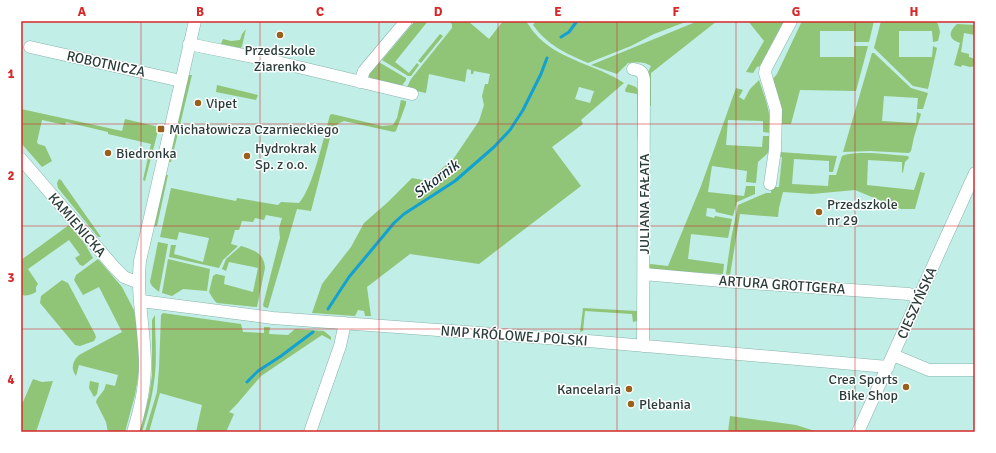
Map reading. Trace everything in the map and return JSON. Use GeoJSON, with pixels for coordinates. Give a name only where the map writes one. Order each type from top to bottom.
{"type":"FeatureCollection","features":[{"type":"Feature","properties":{"kind":"street"},"geometry":{"type":"LineString","coordinates":[[133,432],[145,381],[139,284],[141,250],[195,21]]}},
{"type":"Feature","properties":{"kind":"street"},"geometry":{"type":"LineString","coordinates":[[360,82],[364,71],[406,21]]}},
{"type":"Feature","properties":{"kind":"street"},"geometry":{"type":"LineString","coordinates":[[770,184],[775,150],[776,110],[765,73],[766,68],[791,21]]}},
{"type":"Feature","properties":{"kind":"street"},"geometry":{"type":"LineString","coordinates":[[189,44],[273,61],[412,94]]}},
{"type":"Feature","properties":{"kind":"street","name":"ROBOTNICZA"},"geometry":{"type":"LineString","coordinates":[[30,48],[181,81]]}},
{"type":"Feature","properties":{"kind":"street","name":"JULIANA FAŁATA"},"geometry":{"type":"LineString","coordinates":[[633,69],[642,72],[644,80],[643,346]]}},
{"type":"Feature","properties":{"kind":"street","name":"KAMIENICKA"},"geometry":{"type":"LineString","coordinates":[[21,158],[124,278],[139,284]]}},
{"type":"Feature","properties":{"kind":"street","name":"CIESZYŃSKA"},"geometry":{"type":"LineString","coordinates":[[858,432],[975,174]]}},
{"type":"Feature","properties":{"kind":"street","name":"ARTURA GROTTGERA"},"geometry":{"type":"LineString","coordinates":[[644,274],[909,294],[919,298]]}},
{"type":"Feature","properties":{"kind":"street","name":"NMP KRÓLOWEJ POLSKI"},"geometry":{"type":"LineString","coordinates":[[140,301],[272,318],[588,341],[888,367]]}},
{"type":"Feature","properties":{"kind":"street"},"geometry":{"type":"LineString","coordinates":[[310,432],[340,346],[344,323]]}},
{"type":"Feature","properties":{"kind":"street"},"geometry":{"type":"LineString","coordinates":[[893,355],[929,370],[975,370]]}},
{"type":"Feature","properties":{"kind":"green space"},"geometry":{"type":"Polygon","coordinates":[[[415,21],[428,21],[395,62],[409,73],[417,63],[419,65],[411,76],[408,76],[382,60],[415,21]]]}},
{"type":"Feature","properties":{"kind":"green space"},"geometry":{"type":"Polygon","coordinates":[[[448,21],[468,21],[489,39],[503,21],[526,21],[537,36],[548,46],[569,58],[614,77],[624,83],[581,120],[583,124],[552,147],[581,186],[479,264],[410,254],[367,287],[371,316],[365,316],[364,311],[358,310],[355,316],[312,313],[322,284],[351,247],[364,223],[412,178],[428,181],[454,158],[479,121],[484,105],[482,96],[485,84],[488,84],[490,74],[474,71],[473,74],[471,74],[471,70],[467,69],[465,82],[429,74],[426,93],[406,89],[411,79],[452,28],[452,24],[448,21]],[[579,87],[575,99],[590,103],[594,91],[579,87]]]}},
{"type":"Feature","properties":{"kind":"green space"},"geometry":{"type":"Polygon","coordinates":[[[536,21],[688,21],[588,63],[565,52],[551,43],[533,25],[536,21]]]}},
{"type":"Feature","properties":{"kind":"green space"},"geometry":{"type":"Polygon","coordinates":[[[698,21],[717,21],[651,73],[651,106],[648,106],[648,72],[651,66],[637,62],[628,63],[617,74],[591,65],[698,21]]]}},
{"type":"Feature","properties":{"kind":"green space"},"geometry":{"type":"Polygon","coordinates":[[[748,21],[784,21],[760,66],[757,67],[753,73],[746,72],[764,41],[748,21]]]}},
{"type":"Feature","properties":{"kind":"green space"},"geometry":{"type":"Polygon","coordinates":[[[802,21],[874,21],[869,42],[854,42],[854,31],[820,31],[820,57],[854,57],[854,46],[868,46],[856,91],[800,90],[791,124],[782,124],[780,106],[771,81],[777,74],[802,21]]]}},
{"type":"Feature","properties":{"kind":"green space"},"geometry":{"type":"Polygon","coordinates":[[[881,21],[935,21],[938,24],[940,32],[938,41],[933,42],[932,31],[899,31],[899,57],[932,57],[933,46],[937,48],[928,89],[913,86],[874,48],[881,21]]]}},
{"type":"Feature","properties":{"kind":"green space"},"geometry":{"type":"Polygon","coordinates":[[[957,24],[975,25],[975,35],[964,33],[961,52],[969,54],[969,57],[975,59],[975,66],[970,67],[962,65],[961,67],[954,65],[960,43],[951,37],[951,32],[957,24]]]}},
{"type":"Feature","properties":{"kind":"green space"},"geometry":{"type":"Polygon","coordinates":[[[246,29],[241,48],[221,44],[223,39],[231,41],[240,40],[246,29]]]}},
{"type":"Feature","properties":{"kind":"green space"},"geometry":{"type":"Polygon","coordinates":[[[440,34],[443,36],[421,63],[418,61],[440,34]]]}},
{"type":"Feature","properties":{"kind":"green space"},"geometry":{"type":"Polygon","coordinates":[[[872,53],[874,53],[911,88],[928,93],[923,109],[917,109],[918,98],[884,96],[882,121],[916,123],[917,112],[921,114],[911,151],[909,153],[870,151],[843,152],[872,53]]]}},
{"type":"Feature","properties":{"kind":"green space"},"geometry":{"type":"Polygon","coordinates":[[[377,61],[406,78],[401,87],[370,78],[368,74],[377,61]]]}},
{"type":"Feature","properties":{"kind":"green space"},"geometry":{"type":"Polygon","coordinates":[[[188,75],[192,75],[171,162],[168,162],[188,75]]]}},
{"type":"Feature","properties":{"kind":"green space"},"geometry":{"type":"Polygon","coordinates":[[[759,80],[769,112],[771,133],[763,132],[763,121],[728,120],[726,145],[762,147],[763,136],[771,136],[768,153],[758,162],[756,183],[746,182],[747,171],[712,166],[708,192],[744,196],[746,186],[755,186],[755,194],[737,202],[733,216],[716,212],[715,209],[707,208],[706,216],[732,219],[728,238],[691,234],[688,259],[724,264],[723,274],[646,270],[647,185],[650,185],[650,264],[668,266],[701,186],[736,88],[743,90],[739,97],[744,100],[750,89],[759,80]]]}},
{"type":"Feature","properties":{"kind":"green space"},"geometry":{"type":"Polygon","coordinates":[[[628,84],[636,87],[638,90],[638,140],[637,94],[626,92],[625,90],[628,84]]]}},
{"type":"Feature","properties":{"kind":"green space"},"geometry":{"type":"Polygon","coordinates":[[[217,85],[258,95],[256,100],[216,92],[217,85]]]}},
{"type":"Feature","properties":{"kind":"green space"},"geometry":{"type":"Polygon","coordinates":[[[401,100],[406,101],[406,104],[396,131],[394,132],[344,121],[339,123],[334,128],[331,134],[311,211],[297,209],[268,308],[264,307],[263,305],[280,238],[279,228],[282,218],[266,215],[264,220],[255,218],[253,222],[242,221],[239,230],[235,230],[231,244],[238,246],[223,260],[219,268],[169,257],[171,245],[176,245],[174,254],[203,262],[209,238],[179,232],[177,240],[160,237],[171,188],[236,201],[237,198],[278,205],[281,202],[299,203],[309,186],[330,115],[332,114],[382,126],[393,125],[397,118],[401,100]]]}},
{"type":"Feature","properties":{"kind":"green space"},"geometry":{"type":"Polygon","coordinates":[[[21,109],[122,131],[125,119],[159,127],[145,181],[143,180],[151,144],[66,122],[65,125],[42,120],[37,142],[38,144],[45,146],[52,161],[42,167],[21,143],[21,109]]]}},
{"type":"Feature","properties":{"kind":"green space"},"geometry":{"type":"Polygon","coordinates":[[[779,152],[837,156],[833,172],[829,172],[829,161],[794,159],[792,184],[828,186],[829,175],[836,175],[842,156],[856,153],[908,156],[909,158],[905,162],[902,173],[902,162],[868,160],[867,185],[914,190],[920,172],[925,173],[915,209],[901,209],[855,190],[812,194],[783,192],[778,217],[740,214],[730,275],[726,274],[738,205],[766,193],[771,193],[771,187],[779,187],[782,157],[778,156],[779,152]]]}},
{"type":"Feature","properties":{"kind":"green space"},"geometry":{"type":"Polygon","coordinates":[[[165,175],[168,175],[157,226],[154,226],[165,175]]]}},
{"type":"Feature","properties":{"kind":"green space"},"geometry":{"type":"Polygon","coordinates":[[[59,179],[101,237],[98,237],[58,188],[57,183],[59,179]]]}},
{"type":"Feature","properties":{"kind":"green space"},"geometry":{"type":"Polygon","coordinates":[[[69,225],[85,244],[93,258],[83,266],[80,265],[75,258],[80,255],[69,240],[28,269],[38,284],[36,287],[36,292],[29,295],[21,295],[21,260],[69,225]]]}},
{"type":"Feature","properties":{"kind":"green space"},"geometry":{"type":"Polygon","coordinates":[[[158,242],[168,244],[159,292],[150,282],[158,242]]]}},
{"type":"Feature","properties":{"kind":"green space"},"geometry":{"type":"Polygon","coordinates":[[[241,246],[258,253],[263,259],[265,268],[257,307],[217,303],[209,292],[213,276],[216,274],[225,276],[224,284],[253,292],[258,268],[229,262],[226,271],[222,269],[226,259],[241,246]]]}},
{"type":"Feature","properties":{"kind":"green space"},"geometry":{"type":"Polygon","coordinates":[[[98,259],[122,287],[134,310],[136,321],[140,366],[135,395],[125,432],[108,432],[106,422],[96,402],[106,384],[115,386],[118,375],[79,365],[76,376],[73,370],[74,362],[79,355],[122,332],[99,287],[83,295],[74,280],[76,275],[98,259]]]}},
{"type":"Feature","properties":{"kind":"green space"},"geometry":{"type":"Polygon","coordinates":[[[168,259],[210,269],[207,291],[183,289],[172,296],[162,293],[168,259]]]}},
{"type":"Feature","properties":{"kind":"green space"},"geometry":{"type":"Polygon","coordinates":[[[62,280],[68,283],[95,334],[96,337],[94,341],[80,346],[75,345],[40,303],[41,296],[62,280]]]}},
{"type":"Feature","properties":{"kind":"green space"},"geometry":{"type":"Polygon","coordinates":[[[583,308],[637,311],[637,321],[633,322],[632,314],[585,311],[583,331],[580,332],[583,308]]]}},
{"type":"Feature","properties":{"kind":"green space"},"geometry":{"type":"Polygon","coordinates":[[[163,313],[241,324],[243,332],[264,333],[264,327],[270,327],[269,334],[288,335],[295,329],[324,331],[331,337],[331,340],[322,335],[261,376],[229,412],[234,414],[226,432],[196,432],[202,405],[160,393],[149,432],[145,432],[157,392],[161,315],[163,313]]]}},
{"type":"Feature","properties":{"kind":"green space"},"geometry":{"type":"Polygon","coordinates":[[[155,315],[156,367],[150,404],[142,432],[139,432],[149,396],[152,375],[152,320],[155,315]]]}},
{"type":"Feature","properties":{"kind":"green space"},"geometry":{"type":"Polygon","coordinates":[[[33,379],[42,382],[53,381],[36,432],[21,432],[21,403],[23,402],[33,379]]]}},
{"type":"Feature","properties":{"kind":"green space"},"geometry":{"type":"Polygon","coordinates":[[[90,381],[99,383],[97,394],[94,397],[89,388],[90,381]]]}},
{"type":"Feature","properties":{"kind":"green space"},"geometry":{"type":"Polygon","coordinates":[[[730,416],[796,425],[818,432],[728,432],[730,416]]]}},
{"type":"Feature","properties":{"kind":"waterway","name":"Sikornik"},"geometry":{"type":"LineString","coordinates":[[561,37],[569,32],[577,21]]}},
{"type":"Feature","properties":{"kind":"waterway","name":"Sikornik"},"geometry":{"type":"LineString","coordinates":[[328,309],[349,277],[394,223],[404,214],[455,181],[494,147],[510,130],[523,110],[541,74],[547,58]]}},
{"type":"Feature","properties":{"kind":"waterway","name":"Sikornik"},"geometry":{"type":"LineString","coordinates":[[247,382],[258,371],[313,332]]}},
{"type":"Feature","properties":{"kind":"place","name":"Przedszkole Ziarenko"},"geometry":{"type":"Point","coordinates":[280,35]}},
{"type":"Feature","properties":{"kind":"place","name":"Vipet"},"geometry":{"type":"Point","coordinates":[198,103]}},
{"type":"Feature","properties":{"kind":"place","name":"Michałowicza Czarnieckiego"},"geometry":{"type":"Point","coordinates":[161,129]}},
{"type":"Feature","properties":{"kind":"place","name":"Biedronka"},"geometry":{"type":"Point","coordinates":[108,153]}},
{"type":"Feature","properties":{"kind":"place","name":"Hydrokrak Sp. z o.o."},"geometry":{"type":"Point","coordinates":[247,156]}},
{"type":"Feature","properties":{"kind":"place","name":"Przedszkole nr 29"},"geometry":{"type":"Point","coordinates":[819,212]}},
{"type":"Feature","properties":{"kind":"place","name":"Crea Sports Bike Shop"},"geometry":{"type":"Point","coordinates":[906,387]}},
{"type":"Feature","properties":{"kind":"place","name":"Kancelaria"},"geometry":{"type":"Point","coordinates":[629,389]}},
{"type":"Feature","properties":{"kind":"place","name":"Plebania"},"geometry":{"type":"Point","coordinates":[631,404]}}]}
